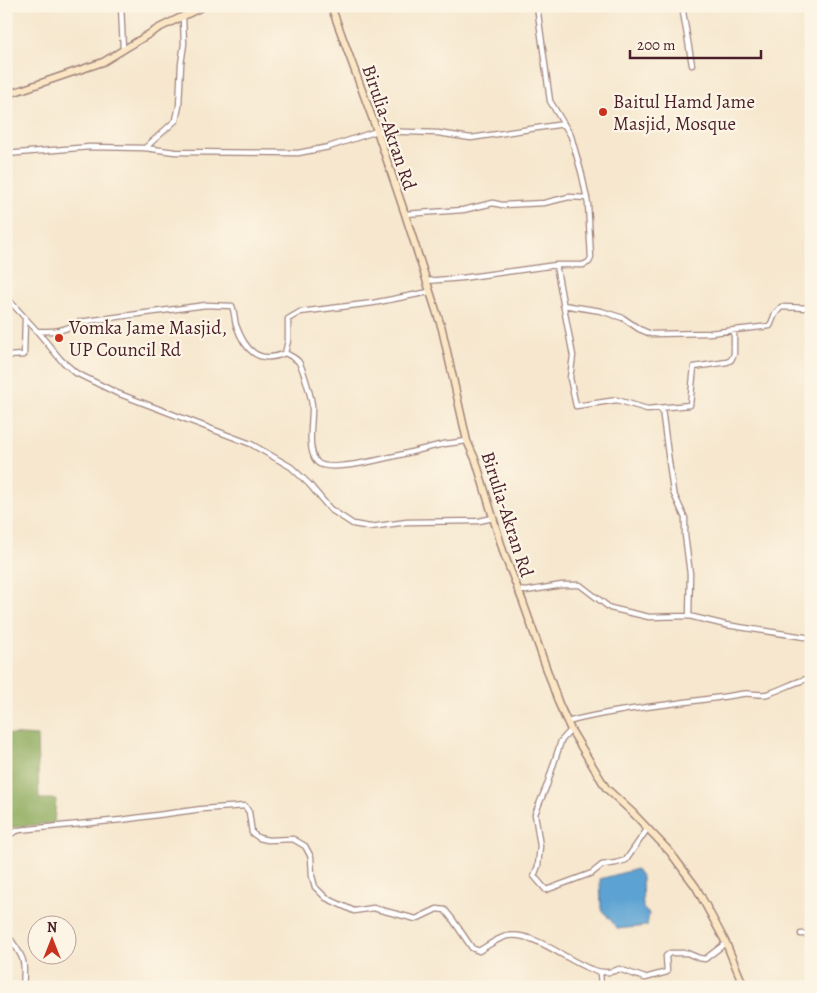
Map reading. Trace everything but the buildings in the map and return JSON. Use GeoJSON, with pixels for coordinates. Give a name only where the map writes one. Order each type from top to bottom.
{"type":"FeatureCollection","features":[{"type":"Feature","properties":{"kind":"street"},"geometry":{"type":"LineString","coordinates":[[121,6],[123,50]]}},
{"type":"Feature","properties":{"kind":"street"},"geometry":{"type":"LineString","coordinates":[[6,95],[103,62],[159,28],[204,6]]}},
{"type":"Feature","properties":{"kind":"street","name":"Birulia-Akran Rd"},"geometry":{"type":"LineString","coordinates":[[330,6],[405,214],[442,329],[467,441],[476,461],[504,554],[559,704],[571,730],[606,788],[670,852],[696,887],[726,943],[744,987]]}},
{"type":"Feature","properties":{"kind":"street"},"geometry":{"type":"LineString","coordinates":[[426,281],[556,265],[583,265],[592,258],[587,198],[575,149],[564,124],[550,101],[538,6]]}},
{"type":"Feature","properties":{"kind":"street"},"geometry":{"type":"LineString","coordinates":[[682,6],[692,65]]}},
{"type":"Feature","properties":{"kind":"street"},"geometry":{"type":"LineString","coordinates":[[145,148],[176,120],[179,106],[184,44],[183,16]]}},
{"type":"Feature","properties":{"kind":"street"},"geometry":{"type":"LineString","coordinates":[[6,154],[90,147],[145,148],[175,152],[298,153],[312,152],[377,132],[438,133],[470,138],[564,124]]}},
{"type":"Feature","properties":{"kind":"street"},"geometry":{"type":"LineString","coordinates":[[405,214],[463,210],[493,203],[502,205],[544,204],[570,197],[587,198]]}},
{"type":"Feature","properties":{"kind":"street"},"geometry":{"type":"LineString","coordinates":[[556,265],[573,356],[570,378],[576,406],[617,400],[647,409],[690,405],[694,366],[731,360],[734,354],[734,331]]}},
{"type":"Feature","properties":{"kind":"street"},"geometry":{"type":"LineString","coordinates":[[285,353],[288,341],[288,319],[300,312],[373,304],[429,292]]}},
{"type":"Feature","properties":{"kind":"street"},"geometry":{"type":"LineString","coordinates":[[6,297],[61,360],[76,374],[117,393],[251,444],[291,467],[309,484],[330,509],[353,524],[370,527],[406,522],[479,521],[493,518]]}},
{"type":"Feature","properties":{"kind":"street"},"geometry":{"type":"LineString","coordinates":[[37,332],[55,332],[69,328],[79,322],[206,305],[232,306],[235,312],[235,323],[242,338],[257,356],[276,357],[285,353]]}},
{"type":"Feature","properties":{"kind":"street"},"geometry":{"type":"LineString","coordinates":[[563,305],[608,313],[623,318],[651,334],[734,331],[770,326],[781,306],[811,308]]}},
{"type":"Feature","properties":{"kind":"street"},"geometry":{"type":"LineString","coordinates":[[6,356],[24,355],[25,319]]}},
{"type":"Feature","properties":{"kind":"street"},"geometry":{"type":"LineString","coordinates":[[285,353],[298,361],[306,382],[312,405],[310,441],[316,461],[321,465],[344,465],[381,460],[444,444],[467,441]]}},
{"type":"Feature","properties":{"kind":"street"},"geometry":{"type":"LineString","coordinates":[[662,409],[673,492],[685,518],[685,535],[690,574],[689,616]]}},
{"type":"Feature","properties":{"kind":"street"},"geometry":{"type":"LineString","coordinates":[[518,590],[526,591],[562,585],[580,585],[589,590],[610,608],[649,617],[689,616],[726,625],[811,638]]}},
{"type":"Feature","properties":{"kind":"street"},"geometry":{"type":"LineString","coordinates":[[567,722],[602,713],[678,702],[712,700],[744,693],[766,694],[811,678]]}},
{"type":"Feature","properties":{"kind":"street"},"geometry":{"type":"LineString","coordinates":[[571,730],[560,741],[547,785],[535,814],[540,846],[538,866],[534,876],[546,890],[592,873],[602,864],[626,860],[648,828]]}},
{"type":"Feature","properties":{"kind":"street"},"geometry":{"type":"LineString","coordinates":[[6,836],[19,830],[121,820],[202,809],[245,806],[249,812],[252,833],[259,838],[268,840],[293,839],[305,846],[312,857],[312,876],[315,887],[326,898],[354,911],[373,908],[416,920],[437,909],[444,910],[472,948],[479,951],[506,936],[528,937],[596,972],[613,973],[619,969],[645,978],[667,972],[666,956],[670,953],[687,953],[705,959],[726,943]]}},
{"type":"Feature","properties":{"kind":"street"},"geometry":{"type":"LineString","coordinates":[[811,807],[809,835],[811,841]]}},
{"type":"Feature","properties":{"kind":"street"},"geometry":{"type":"LineString","coordinates":[[6,933],[24,958],[24,987]]}},
{"type":"Feature","properties":{"kind":"street"},"geometry":{"type":"LineString","coordinates":[[801,934],[811,934]]}},
{"type":"Feature","properties":{"kind":"street"},"geometry":{"type":"LineString","coordinates":[[600,972],[601,987]]}},
{"type":"Feature","properties":{"kind":"green space"},"geometry":{"type":"Polygon","coordinates":[[[6,734],[37,736],[39,799],[56,799],[54,823],[6,828],[6,734]]]}},
{"type":"Feature","properties":{"kind":"water"},"geometry":{"type":"Polygon","coordinates":[[[636,869],[642,877],[643,908],[649,914],[647,926],[618,929],[601,909],[600,879],[636,869]]]}},
{"type":"Feature","properties":{"kind":"place","name":"Baitul Hamd Jame Masjid, Mosque"},"geometry":{"type":"Point","coordinates":[603,112]}},
{"type":"Feature","properties":{"kind":"place","name":"Vomka Jame Masjid, UP Council Rd"},"geometry":{"type":"Point","coordinates":[59,338]}}]}
